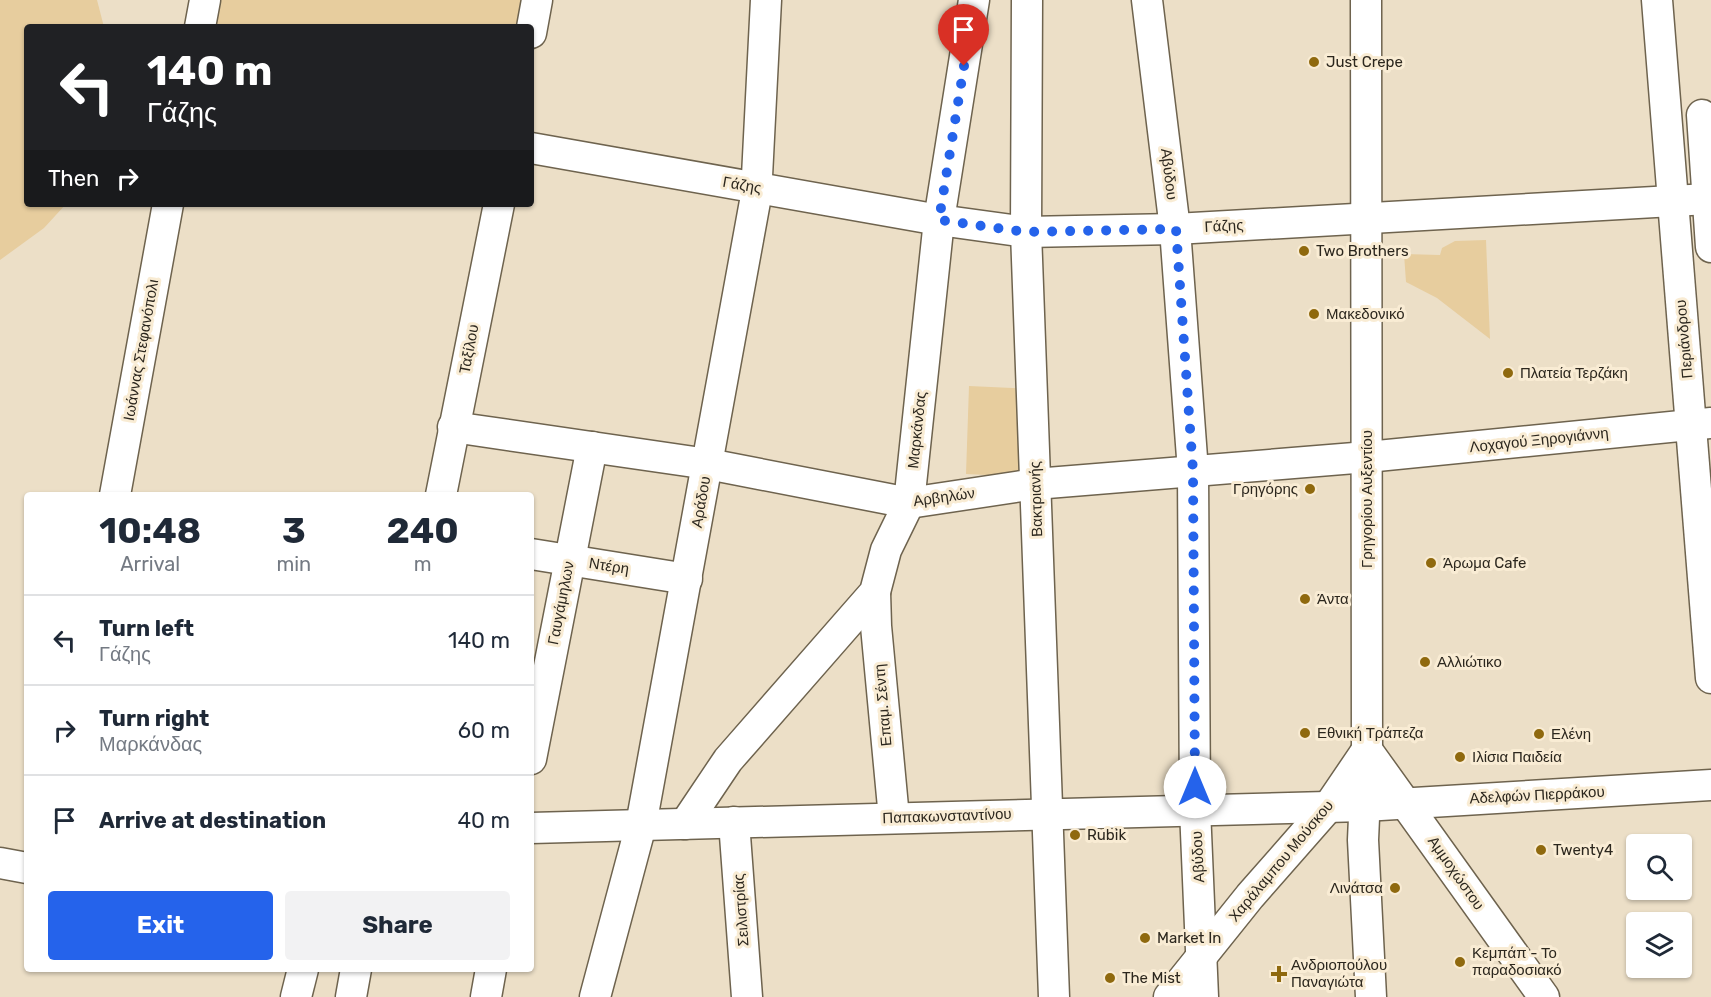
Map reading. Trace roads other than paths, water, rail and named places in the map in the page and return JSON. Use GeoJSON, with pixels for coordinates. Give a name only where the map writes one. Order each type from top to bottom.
{"type":"FeatureCollection","features":[{"type":"Feature","properties":{"kind":"street"},"geometry":{"type":"LineString","coordinates":[[201,24],[205,0]]}},
{"type":"Feature","properties":{"kind":"street"},"geometry":{"type":"LineString","coordinates":[[533,24],[537,0]]}},
{"type":"Feature","properties":{"kind":"street","name":"Αράδου"},"geometry":{"type":"LineString","coordinates":[[595,997],[641,825],[757,187],[766,0]]}},
{"type":"Feature","properties":{"kind":"street","name":"Μαρκάνδας"},"geometry":{"type":"LineString","coordinates":[[685,824],[728,760],[875,592],[886,550],[909,503],[939,220],[974,0]]}},
{"type":"Feature","properties":{"kind":"street","name":"Βακτριανής"},"geometry":{"type":"LineString","coordinates":[[1026,0],[1026,232],[1054,997]]}},
{"type":"Feature","properties":{"kind":"street","name":"Αβύδου"},"geometry":{"type":"LineString","coordinates":[[1147,0],[1176,229],[1193,471],[1195,809],[1203,997]]}},
{"type":"Feature","properties":{"kind":"street","name":"Γρηγορίου Αυξεντίου"},"geometry":{"type":"LineString","coordinates":[[1366,0],[1367,750],[1363,840],[1371,997]]}},
{"type":"Feature","properties":{"kind":"street","name":"Περιάνδρου"},"geometry":{"type":"LineString","coordinates":[[1657,0],[1673,202],[1701,423],[1711,678]]}},
{"type":"Feature","properties":{"kind":"street"},"geometry":{"type":"LineString","coordinates":[[1667,117],[1707,114],[1711,247]]}},
{"type":"Feature","properties":{"kind":"street","name":"Γάζης"},"geometry":{"type":"LineString","coordinates":[[534,149],[939,220],[1026,232],[1176,229],[1708,200]]}},
{"type":"Feature","properties":{"kind":"street","name":"Ιωάννας Στεφανόπολι"},"geometry":{"type":"LineString","coordinates":[[116,492],[167,207]]}},
{"type":"Feature","properties":{"kind":"street","name":"Ταξίλου"},"geometry":{"type":"LineString","coordinates":[[442,492],[498,207]]}},
{"type":"Feature","properties":{"kind":"street","name":"Λοχαγού Ξηρογιάννη"},"geometry":{"type":"LineString","coordinates":[[1367,457],[1701,423]]}},
{"type":"Feature","properties":{"kind":"street","name":"Αρβηλών"},"geometry":{"type":"LineString","coordinates":[[453,427],[708,464],[909,503],[1035,484],[1367,457]]}},
{"type":"Feature","properties":{"kind":"street","name":"Γαυγάμηλων"},"geometry":{"type":"LineString","coordinates":[[534,744],[592,447]]}},
{"type":"Feature","properties":{"kind":"street","name":"Ντέρη"},"geometry":{"type":"LineString","coordinates":[[534,554],[687,579]]}},
{"type":"Feature","properties":{"kind":"street","name":"Επαμ. Σέντη"},"geometry":{"type":"LineString","coordinates":[[875,592],[876,626],[894,818]]}},
{"type":"Feature","properties":{"kind":"street","name":"Αμμοχώστου"},"geometry":{"type":"LineString","coordinates":[[1367,750],[1544,997]]}},
{"type":"Feature","properties":{"kind":"street","name":"Χαράλαμπου Μούσκου"},"geometry":{"type":"LineString","coordinates":[[1169,997],[1250,896],[1329,806],[1367,750]]}},
{"type":"Feature","properties":{"kind":"street","name":"Αδελφών Πιερράκου"},"geometry":{"type":"LineString","coordinates":[[1364,806],[1711,785]]}},
{"type":"Feature","properties":{"kind":"street","name":"Παπακωνσταντίνου"},"geometry":{"type":"LineString","coordinates":[[534,828],[1364,806]]}},
{"type":"Feature","properties":{"kind":"street","name":"Σειλιστρίας"},"geometry":{"type":"LineString","coordinates":[[734,822],[747,997]]}},
{"type":"Feature","properties":{"kind":"street"},"geometry":{"type":"LineString","coordinates":[[0,863],[24,867]]}},
{"type":"Feature","properties":{"kind":"street"},"geometry":{"type":"LineString","coordinates":[[296,997],[302,972]]}},
{"type":"Feature","properties":{"kind":"street"},"geometry":{"type":"LineString","coordinates":[[351,997],[355,972]]}},
{"type":"Feature","properties":{"kind":"street"},"geometry":{"type":"LineString","coordinates":[[486,997],[490,972]]}},
{"type":"Feature","properties":{"kind":"place","name":"Just Crepe"},"geometry":{"type":"Point","coordinates":[1314,62]}},
{"type":"Feature","properties":{"kind":"place","name":"Two Brothers"},"geometry":{"type":"Point","coordinates":[1304,251]}},
{"type":"Feature","properties":{"kind":"place","name":"Μακεδονικό"},"geometry":{"type":"Point","coordinates":[1314,314]}},
{"type":"Feature","properties":{"kind":"place","name":"Πλατεία Τερζάκη"},"geometry":{"type":"Point","coordinates":[1508,373]}},
{"type":"Feature","properties":{"kind":"place","name":"Γρηγόρης"},"geometry":{"type":"Point","coordinates":[1310,489]}},
{"type":"Feature","properties":{"kind":"place","name":"Άρωμα Cafe"},"geometry":{"type":"Point","coordinates":[1431,563]}},
{"type":"Feature","properties":{"kind":"place","name":"Άντα"},"geometry":{"type":"Point","coordinates":[1305,599]}},
{"type":"Feature","properties":{"kind":"place","name":"Αλλιώτικο"},"geometry":{"type":"Point","coordinates":[1425,662]}},
{"type":"Feature","properties":{"kind":"place","name":"Εθνική Τράπεζα"},"geometry":{"type":"Point","coordinates":[1305,733]}},
{"type":"Feature","properties":{"kind":"place","name":"Ελένη"},"geometry":{"type":"Point","coordinates":[1539,734]}},
{"type":"Feature","properties":{"kind":"place","name":"Ιλίσια Παιδεία"},"geometry":{"type":"Point","coordinates":[1460,757]}},
{"type":"Feature","properties":{"kind":"place","name":"Rubik"},"geometry":{"type":"Point","coordinates":[1075,835]}},
{"type":"Feature","properties":{"kind":"place","name":"Twenty4"},"geometry":{"type":"Point","coordinates":[1541,850]}},
{"type":"Feature","properties":{"kind":"place","name":"Λινάτσα"},"geometry":{"type":"Point","coordinates":[1395,888]}},
{"type":"Feature","properties":{"kind":"place","name":"Market In"},"geometry":{"type":"Point","coordinates":[1145,938]}},
{"type":"Feature","properties":{"kind":"place","name":"Κεμπάπ - Το παραδοσιακό"},"geometry":{"type":"Point","coordinates":[1460,962]}},
{"type":"Feature","properties":{"kind":"place","name":"Ανδριοπούλου Παναγιώτα"},"geometry":{"type":"Point","coordinates":[1279,974]}},
{"type":"Feature","properties":{"kind":"place","name":"The Mist"},"geometry":{"type":"Point","coordinates":[1110,978]}}]}
